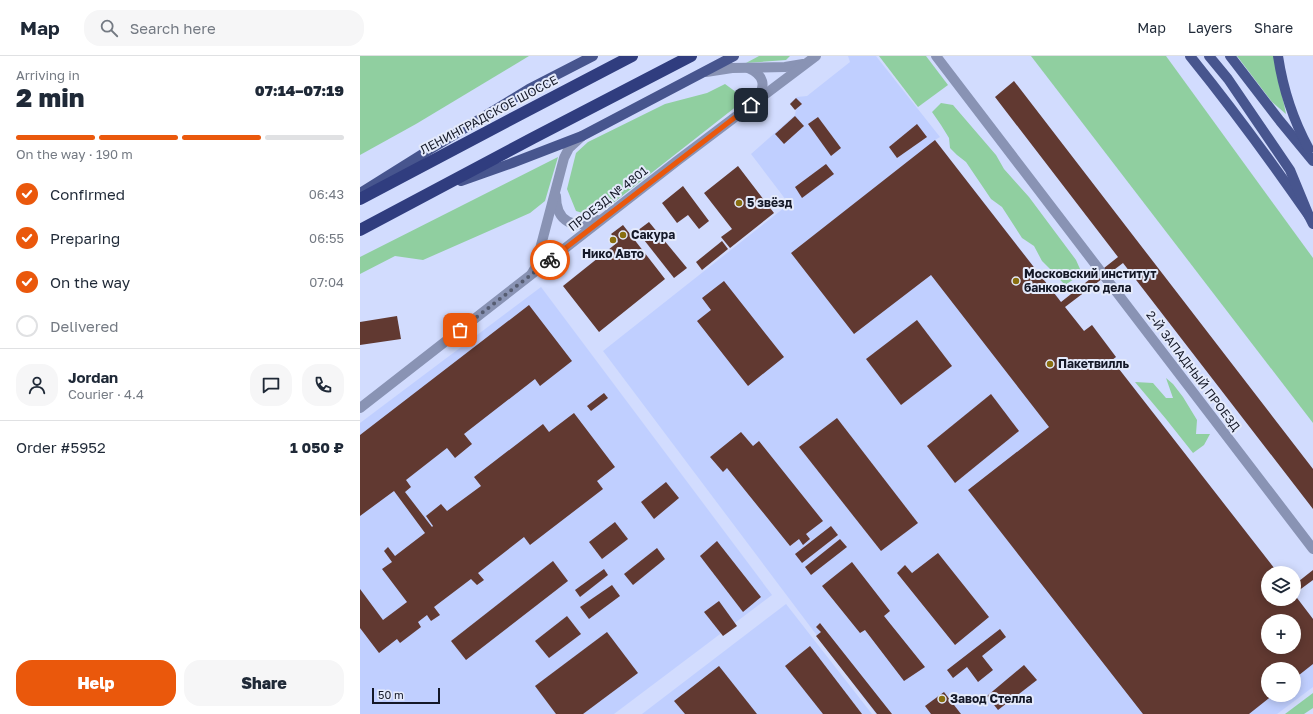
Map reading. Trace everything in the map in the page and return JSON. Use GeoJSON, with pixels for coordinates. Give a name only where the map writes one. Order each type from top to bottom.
{"type":"FeatureCollection","features":[{"type":"Feature","properties":{"kind":"highway","name":"ЛЕНИНГРАДСКОЕ ШОССЕ"},"geometry":{"type":"LineString","coordinates":[[360,199],[519,114],[632,56]]}},
{"type":"Feature","properties":{"kind":"highway"},"geometry":{"type":"LineString","coordinates":[[360,230],[532,138],[691,56]]}},
{"type":"Feature","properties":{"kind":"main road","name":"ЛЕНИНГРАДСКОЕ ШОССЕ"},"geometry":{"type":"LineString","coordinates":[[360,194],[529,89],[593,56]]}},
{"type":"Feature","properties":{"kind":"main road"},"geometry":{"type":"LineString","coordinates":[[440,188],[512,163],[582,136],[734,56]]}},
{"type":"Feature","properties":{"kind":"main road"},"geometry":{"type":"LineString","coordinates":[[1190,56],[1234,111],[1311,220]]}},
{"type":"Feature","properties":{"kind":"main road"},"geometry":{"type":"LineString","coordinates":[[1209,56],[1228,79],[1290,170],[1311,220]]}},
{"type":"Feature","properties":{"kind":"main road"},"geometry":{"type":"LineString","coordinates":[[1230,56],[1313,161]]}},
{"type":"Feature","properties":{"kind":"main road"},"geometry":{"type":"LineString","coordinates":[[1278,56],[1288,101],[1296,122],[1313,156]]}},
{"type":"Feature","properties":{"kind":"street","name":"ПРОЕЗД № 4801"},"geometry":{"type":"LineString","coordinates":[[360,408],[530,275],[816,56]]}},
{"type":"Feature","properties":{"kind":"street","name":"2-Й ЗАПАДНЫЙ ПРОЕЗД"},"geometry":{"type":"LineString","coordinates":[[936,56],[1313,549]]}},
{"type":"Feature","properties":{"kind":"street"},"geometry":{"type":"LineString","coordinates":[[702,73],[732,68],[785,67],[806,63]]}},
{"type":"Feature","properties":{"kind":"street"},"geometry":{"type":"LineString","coordinates":[[746,68],[757,72],[761,76],[763,83],[759,96],[751,105]]}},
{"type":"Feature","properties":{"kind":"street"},"geometry":{"type":"LineString","coordinates":[[530,275],[535,268],[564,158],[569,148],[582,136]]}},
{"type":"Feature","properties":{"kind":"street"},"geometry":{"type":"LineString","coordinates":[[556,189],[556,205],[560,214],[565,220],[572,224],[588,224],[608,215]]}},
{"type":"Feature","properties":{"kind":"shaded area"},"geometry":{"type":"Polygon","coordinates":[[[848,56],[876,56],[940,137],[935,140],[1084,331],[1092,325],[1116,357],[1112,360],[1273,566],[1261,566],[1261,606],[1301,606],[1301,603],[1313,619],[1313,687],[1301,696],[1301,662],[1261,662],[1261,702],[1293,702],[1277,714],[876,714],[603,351],[789,204],[751,154],[795,115],[796,110],[790,103],[797,97],[807,96],[850,62],[848,56]]]}},
{"type":"Feature","properties":{"kind":"shaded area"},"geometry":{"type":"Polygon","coordinates":[[[541,287],[772,595],[614,714],[360,714],[360,423],[541,287]]]}},
{"type":"Feature","properties":{"kind":"shaded area"},"geometry":{"type":"Polygon","coordinates":[[[786,604],[872,714],[642,714],[786,604]]]}},
{"type":"Feature","properties":{"kind":"green space"},"geometry":{"type":"Polygon","coordinates":[[[360,56],[529,56],[416,124],[360,155],[360,56]]]}},
{"type":"Feature","properties":{"kind":"green space"},"geometry":{"type":"Polygon","coordinates":[[[759,56],[790,56],[786,60],[746,63],[759,56]]]}},
{"type":"Feature","properties":{"kind":"green space"},"geometry":{"type":"Polygon","coordinates":[[[879,56],[926,56],[948,85],[918,107],[879,56]]]}},
{"type":"Feature","properties":{"kind":"green space"},"geometry":{"type":"Polygon","coordinates":[[[1031,56],[1166,56],[1313,258],[1313,423],[1031,56]]]}},
{"type":"Feature","properties":{"kind":"green space"},"geometry":{"type":"Polygon","coordinates":[[[1237,56],[1274,56],[1286,114],[1272,102],[1237,56]]]}},
{"type":"Feature","properties":{"kind":"green space"},"geometry":{"type":"Polygon","coordinates":[[[725,84],[740,95],[742,102],[608,207],[589,215],[576,211],[567,189],[576,153],[588,142],[665,104],[707,93],[725,84]]]}},
{"type":"Feature","properties":{"kind":"green space"},"geometry":{"type":"Polygon","coordinates":[[[941,103],[953,105],[996,155],[1004,169],[1029,197],[1076,260],[1080,269],[1074,279],[1065,285],[1042,261],[1034,246],[1022,238],[1002,207],[991,199],[966,162],[950,148],[949,138],[932,112],[941,103]]]}},
{"type":"Feature","properties":{"kind":"green space"},"geometry":{"type":"Polygon","coordinates":[[[558,157],[545,201],[530,213],[423,260],[395,256],[360,274],[360,257],[558,157]]]}},
{"type":"Feature","properties":{"kind":"green space"},"geometry":{"type":"Polygon","coordinates":[[[1166,378],[1173,384],[1183,397],[1197,420],[1196,434],[1210,434],[1204,445],[1193,453],[1135,382],[1153,383],[1166,398],[1173,398],[1166,378]]]}},
{"type":"Feature","properties":{"kind":"green space"},"geometry":{"type":"Polygon","coordinates":[[[1313,693],[1313,708],[1304,714],[1285,714],[1313,693]]]}},
{"type":"Feature","properties":{"kind":"building"},"geometry":{"type":"Polygon","coordinates":[[[1014,81],[1313,469],[1313,509],[1123,263],[1065,307],[1084,331],[1092,325],[1116,357],[1112,360],[1273,566],[1261,566],[1261,606],[1301,606],[1301,603],[1313,619],[1313,664],[1301,673],[1301,662],[1261,662],[1261,702],[1264,702],[1249,714],[1143,714],[968,490],[1049,427],[931,275],[854,334],[791,253],[935,140],[1061,302],[1118,257],[995,97],[1014,81]]]}},
{"type":"Feature","properties":{"kind":"building"},"geometry":{"type":"Polygon","coordinates":[[[796,98],[802,104],[795,110],[790,104],[796,98]]]}},
{"type":"Feature","properties":{"kind":"building"},"geometry":{"type":"Polygon","coordinates":[[[795,116],[804,126],[784,144],[775,134],[795,116]]]}},
{"type":"Feature","properties":{"kind":"building"},"geometry":{"type":"Polygon","coordinates":[[[818,117],[841,148],[831,156],[808,124],[818,117]]]}},
{"type":"Feature","properties":{"kind":"building"},"geometry":{"type":"Polygon","coordinates":[[[917,124],[927,137],[897,158],[889,147],[917,124]]]}},
{"type":"Feature","properties":{"kind":"building"},"geometry":{"type":"Polygon","coordinates":[[[826,164],[834,174],[802,198],[795,187],[826,164]]]}},
{"type":"Feature","properties":{"kind":"building","name":"5 звёзд"},"geometry":{"type":"Polygon","coordinates":[[[738,166],[774,213],[730,248],[721,237],[732,229],[704,193],[738,166]]]}},
{"type":"Feature","properties":{"kind":"building"},"geometry":{"type":"Polygon","coordinates":[[[683,186],[709,221],[699,229],[688,215],[677,223],[662,203],[683,186]]]}},
{"type":"Feature","properties":{"kind":"building"},"geometry":{"type":"Polygon","coordinates":[[[649,222],[687,268],[674,278],[637,231],[649,222]]]}},
{"type":"Feature","properties":{"kind":"building"},"geometry":{"type":"Polygon","coordinates":[[[623,225],[665,279],[599,332],[563,286],[618,242],[611,234],[623,225]]]}},
{"type":"Feature","properties":{"kind":"building"},"geometry":{"type":"Polygon","coordinates":[[[722,241],[728,249],[702,270],[696,262],[722,241]]]}},
{"type":"Feature","properties":{"kind":"building"},"geometry":{"type":"Polygon","coordinates":[[[724,281],[784,357],[748,386],[697,321],[711,310],[702,298],[724,281]]]}},
{"type":"Feature","properties":{"kind":"building"},"geometry":{"type":"Polygon","coordinates":[[[529,305],[572,361],[540,386],[535,379],[464,434],[472,444],[455,458],[447,448],[406,480],[411,487],[405,492],[432,527],[433,526],[426,516],[441,504],[447,511],[481,486],[474,477],[543,424],[549,432],[574,413],[615,467],[597,481],[603,489],[530,545],[524,537],[478,573],[484,580],[477,585],[471,579],[434,607],[440,615],[431,621],[427,615],[418,622],[421,627],[400,643],[397,639],[379,653],[360,628],[360,589],[383,620],[407,602],[382,569],[392,562],[384,551],[388,547],[395,556],[425,533],[394,491],[360,516],[360,435],[529,305]]]}},
{"type":"Feature","properties":{"kind":"building"},"geometry":{"type":"Polygon","coordinates":[[[397,316],[401,339],[360,345],[360,322],[397,316]]]}},
{"type":"Feature","properties":{"kind":"building"},"geometry":{"type":"Polygon","coordinates":[[[917,320],[952,366],[901,405],[866,359],[917,320]]]}},
{"type":"Feature","properties":{"kind":"building"},"geometry":{"type":"Polygon","coordinates":[[[604,393],[608,398],[591,411],[587,406],[604,393]]]}},
{"type":"Feature","properties":{"kind":"building"},"geometry":{"type":"Polygon","coordinates":[[[991,394],[1019,431],[955,483],[927,446],[991,394]]]}},
{"type":"Feature","properties":{"kind":"building"},"geometry":{"type":"Polygon","coordinates":[[[837,418],[918,523],[881,551],[799,447],[837,418]]]}},
{"type":"Feature","properties":{"kind":"building"},"geometry":{"type":"Polygon","coordinates":[[[741,432],[753,446],[759,441],[823,521],[806,534],[810,539],[803,545],[799,539],[790,546],[727,468],[723,472],[710,457],[741,432]]]}},
{"type":"Feature","properties":{"kind":"building"},"geometry":{"type":"Polygon","coordinates":[[[666,482],[679,498],[654,519],[641,502],[666,482]]]}},
{"type":"Feature","properties":{"kind":"building"},"geometry":{"type":"Polygon","coordinates":[[[615,522],[628,539],[602,559],[589,542],[615,522]]]}},
{"type":"Feature","properties":{"kind":"building"},"geometry":{"type":"Polygon","coordinates":[[[831,526],[838,535],[802,563],[795,554],[831,526]]]}},
{"type":"Feature","properties":{"kind":"building"},"geometry":{"type":"Polygon","coordinates":[[[840,539],[847,547],[811,575],[805,567],[840,539]]]}},
{"type":"Feature","properties":{"kind":"building"},"geometry":{"type":"Polygon","coordinates":[[[717,541],[761,597],[743,612],[700,556],[717,541]]]}},
{"type":"Feature","properties":{"kind":"building"},"geometry":{"type":"Polygon","coordinates":[[[657,548],[665,559],[633,585],[624,574],[657,548]]]}},
{"type":"Feature","properties":{"kind":"building"},"geometry":{"type":"Polygon","coordinates":[[[938,553],[989,617],[955,645],[897,573],[905,565],[912,573],[938,553]]]}},
{"type":"Feature","properties":{"kind":"building"},"geometry":{"type":"Polygon","coordinates":[[[553,561],[568,581],[466,660],[451,641],[553,561]]]}},
{"type":"Feature","properties":{"kind":"building"},"geometry":{"type":"Polygon","coordinates":[[[852,562],[890,611],[884,616],[925,667],[904,681],[865,630],[860,633],[822,586],[852,562]]]}},
{"type":"Feature","properties":{"kind":"building"},"geometry":{"type":"Polygon","coordinates":[[[604,569],[608,575],[580,597],[575,590],[604,569]]]}},
{"type":"Feature","properties":{"kind":"building"},"geometry":{"type":"Polygon","coordinates":[[[1313,570],[1313,580],[1301,589],[1301,579],[1313,570]]]}},
{"type":"Feature","properties":{"kind":"building"},"geometry":{"type":"Polygon","coordinates":[[[612,585],[620,596],[589,619],[580,607],[612,585]]]}},
{"type":"Feature","properties":{"kind":"building"},"geometry":{"type":"Polygon","coordinates":[[[719,601],[737,626],[723,636],[704,612],[719,601]]]}},
{"type":"Feature","properties":{"kind":"building"},"geometry":{"type":"Polygon","coordinates":[[[567,616],[581,634],[549,658],[535,641],[567,616]]]}},
{"type":"Feature","properties":{"kind":"building"},"geometry":{"type":"Polygon","coordinates":[[[820,623],[892,714],[877,714],[816,636],[821,632],[816,627],[820,623]]]}},
{"type":"Feature","properties":{"kind":"building"},"geometry":{"type":"Polygon","coordinates":[[[1000,629],[1006,637],[982,656],[993,670],[978,682],[967,667],[953,678],[947,670],[1000,629]]]}},
{"type":"Feature","properties":{"kind":"building"},"geometry":{"type":"Polygon","coordinates":[[[607,632],[638,673],[583,714],[556,714],[535,686],[607,632]]]}},
{"type":"Feature","properties":{"kind":"building"},"geometry":{"type":"Polygon","coordinates":[[[810,646],[862,714],[823,714],[785,666],[810,646]]]}},
{"type":"Feature","properties":{"kind":"building"},"geometry":{"type":"Polygon","coordinates":[[[1024,665],[1037,680],[998,710],[987,696],[1024,665]]]}},
{"type":"Feature","properties":{"kind":"building"},"geometry":{"type":"Polygon","coordinates":[[[719,666],[757,714],[685,714],[674,701],[719,666]]]}},
{"type":"Feature","properties":{"kind":"building","name":"Завод Стелла"},"geometry":{"type":"Polygon","coordinates":[[[944,692],[961,714],[931,714],[925,706],[944,692]]]}},
{"type":"Feature","properties":{"kind":"way so far"},"geometry":{"type":"LineString","coordinates":[[460,330],[550,260]]}},
{"type":"Feature","properties":{"kind":"place","name":"5 звёзд"},"geometry":{"type":"Point","coordinates":[739,203]}},
{"type":"Feature","properties":{"kind":"place","name":"Сакура"},"geometry":{"type":"Point","coordinates":[623,235]}},
{"type":"Feature","properties":{"kind":"place","name":"Нико Авто"},"geometry":{"type":"Point","coordinates":[613,240]}},
{"type":"Feature","properties":{"kind":"place","name":"Московский институт банковского дела"},"geometry":{"type":"Point","coordinates":[1016,281]}},
{"type":"Feature","properties":{"kind":"place","name":"Пакетвилль"},"geometry":{"type":"Point","coordinates":[1050,364]}},
{"type":"Feature","properties":{"kind":"place","name":"Завод Стелла"},"geometry":{"type":"Point","coordinates":[942,699]}},
{"type":"Feature","properties":{"kind":"route"},"geometry":{"type":"LineString","coordinates":[[550,260],[751,105]]}}]}
